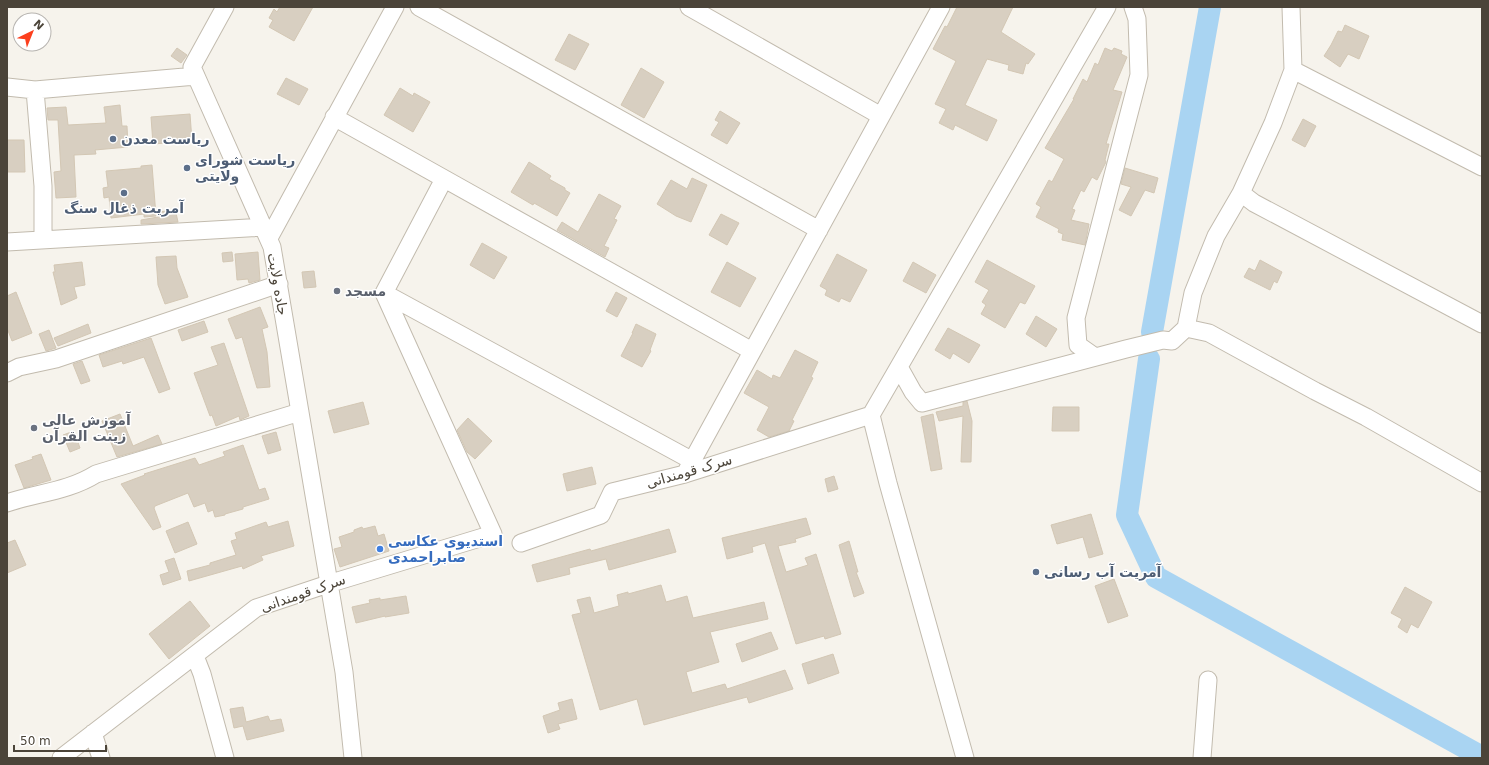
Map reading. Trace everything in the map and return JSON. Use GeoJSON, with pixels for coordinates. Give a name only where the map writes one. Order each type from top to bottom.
{"type":"FeatureCollection","features":[{"type":"Feature","properties":{"kind":"street","name":"جاده ولایت"},"geometry":{"type":"LineString","coordinates":[[225,7],[192,67],[272,247],[344,672],[353,758]]}},
{"type":"Feature","properties":{"kind":"street"},"geometry":{"type":"LineString","coordinates":[[7,242],[266,232],[334,117],[395,7]]}},
{"type":"Feature","properties":{"kind":"street"},"geometry":{"type":"LineString","coordinates":[[419,7],[819,230]]}},
{"type":"Feature","properties":{"kind":"street"},"geometry":{"type":"LineString","coordinates":[[689,7],[881,116]]}},
{"type":"Feature","properties":{"kind":"street"},"geometry":{"type":"LineString","coordinates":[[444,179],[384,292],[688,467],[941,7]]}},
{"type":"Feature","properties":{"kind":"street"},"geometry":{"type":"LineString","coordinates":[[965,758],[888,483],[871,415],[1106,7]]}},
{"type":"Feature","properties":{"kind":"street"},"geometry":{"type":"LineString","coordinates":[[1095,357],[1078,345],[1076,318],[1139,75],[1137,19],[1133,7]]}},
{"type":"Feature","properties":{"kind":"street"},"geometry":{"type":"LineString","coordinates":[[899,367],[913,392],[922,402],[1163,340],[1172,341],[1186,328],[1193,293],[1216,236],[1241,193],[1273,123],[1293,70],[1291,7]]}},
{"type":"Feature","properties":{"kind":"street"},"geometry":{"type":"LineString","coordinates":[[1293,70],[1482,167]]}},
{"type":"Feature","properties":{"kind":"street"},"geometry":{"type":"LineString","coordinates":[[7,87],[35,90],[196,76]]}},
{"type":"Feature","properties":{"kind":"street"},"geometry":{"type":"LineString","coordinates":[[35,90],[43,186],[43,240]]}},
{"type":"Feature","properties":{"kind":"street"},"geometry":{"type":"LineString","coordinates":[[334,117],[752,351]]}},
{"type":"Feature","properties":{"kind":"street"},"geometry":{"type":"LineString","coordinates":[[1241,193],[1254,203],[1482,324]]}},
{"type":"Feature","properties":{"kind":"street"},"geometry":{"type":"LineString","coordinates":[[7,373],[19,367],[56,359],[278,284]]}},
{"type":"Feature","properties":{"kind":"street","name":"سرک قومندانی"},"geometry":{"type":"LineString","coordinates":[[61,758],[256,608],[328,584],[493,534],[384,292]]}},
{"type":"Feature","properties":{"kind":"street"},"geometry":{"type":"LineString","coordinates":[[1186,328],[1209,333],[1482,483]]}},
{"type":"Feature","properties":{"kind":"street"},"geometry":{"type":"LineString","coordinates":[[7,503],[50,492],[85,481],[96,474],[300,412]]}},
{"type":"Feature","properties":{"kind":"street","name":"سرک قومندانی"},"geometry":{"type":"LineString","coordinates":[[520,542],[601,515],[612,492],[688,467],[871,415]]}},
{"type":"Feature","properties":{"kind":"street"},"geometry":{"type":"LineString","coordinates":[[195,656],[202,674],[225,758]]}},
{"type":"Feature","properties":{"kind":"street"},"geometry":{"type":"LineString","coordinates":[[1202,758],[1208,680]]}},
{"type":"Feature","properties":{"kind":"street"},"geometry":{"type":"LineString","coordinates":[[93,733],[100,758]]}},
{"type":"Feature","properties":{"kind":"building"},"geometry":{"type":"Polygon","coordinates":[[[280,7],[313,7],[294,41],[269,27],[273,20],[269,18],[274,9],[277,12],[280,7]]]}},
{"type":"Feature","properties":{"kind":"building"},"geometry":{"type":"Polygon","coordinates":[[[957,7],[1013,7],[1001,32],[1035,54],[1028,64],[1026,63],[1023,74],[1008,70],[1009,65],[987,59],[965,105],[997,120],[987,141],[955,125],[953,130],[939,123],[946,109],[935,104],[956,61],[933,49],[945,26],[947,27],[957,7]]]}},
{"type":"Feature","properties":{"kind":"building"},"geometry":{"type":"Polygon","coordinates":[[[1345,25],[1369,36],[1359,59],[1348,54],[1340,67],[1324,56],[1338,31],[1342,32],[1345,25]]]}},
{"type":"Feature","properties":{"kind":"building"},"geometry":{"type":"Polygon","coordinates":[[[569,34],[589,44],[575,70],[555,60],[569,34]]]}},
{"type":"Feature","properties":{"kind":"building"},"geometry":{"type":"Polygon","coordinates":[[[177,48],[187,55],[181,63],[171,56],[177,48]]]}},
{"type":"Feature","properties":{"kind":"building"},"geometry":{"type":"Polygon","coordinates":[[[1105,48],[1112,51],[1114,48],[1122,51],[1121,54],[1127,57],[1113,90],[1122,92],[1106,144],[1109,144],[1105,160],[1106,162],[1097,180],[1092,177],[1084,192],[1081,190],[1072,209],[1075,210],[1071,220],[1089,224],[1085,245],[1062,240],[1063,234],[1058,232],[1059,229],[1036,217],[1041,207],[1036,204],[1049,180],[1052,182],[1064,159],[1045,148],[1074,99],[1083,79],[1087,82],[1095,63],[1098,65],[1105,48]]]}},
{"type":"Feature","properties":{"kind":"building"},"geometry":{"type":"Polygon","coordinates":[[[641,68],[664,82],[644,118],[621,105],[641,68]]]}},
{"type":"Feature","properties":{"kind":"building"},"geometry":{"type":"Polygon","coordinates":[[[286,78],[308,89],[299,105],[277,94],[286,78]]]}},
{"type":"Feature","properties":{"kind":"building"},"geometry":{"type":"Polygon","coordinates":[[[400,88],[413,96],[414,93],[430,102],[413,132],[384,115],[400,88]]]}},
{"type":"Feature","properties":{"kind":"building"},"geometry":{"type":"Polygon","coordinates":[[[120,105],[122,126],[127,126],[128,147],[95,150],[96,154],[74,155],[76,197],[56,198],[54,172],[61,171],[58,120],[48,120],[47,108],[66,107],[68,125],[106,123],[104,107],[120,105]]]}},
{"type":"Feature","properties":{"kind":"building"},"geometry":{"type":"Polygon","coordinates":[[[720,111],[740,123],[727,144],[711,135],[719,122],[715,120],[720,111]]]}},
{"type":"Feature","properties":{"kind":"building"},"geometry":{"type":"Polygon","coordinates":[[[190,114],[192,141],[153,144],[151,117],[190,114]]]}},
{"type":"Feature","properties":{"kind":"building"},"geometry":{"type":"Polygon","coordinates":[[[1303,119],[1316,126],[1305,147],[1292,140],[1303,119]]]}},
{"type":"Feature","properties":{"kind":"building"},"geometry":{"type":"Polygon","coordinates":[[[7,140],[24,140],[25,172],[8,172],[7,140]]]}},
{"type":"Feature","properties":{"kind":"building"},"geometry":{"type":"Polygon","coordinates":[[[529,162],[551,176],[549,179],[565,188],[565,190],[570,193],[557,216],[534,203],[533,205],[511,192],[529,162]]]}},
{"type":"Feature","properties":{"kind":"building"},"geometry":{"type":"Polygon","coordinates":[[[152,165],[156,216],[144,217],[144,214],[111,218],[109,197],[104,198],[103,188],[108,187],[106,171],[141,168],[141,166],[152,165]]]}},
{"type":"Feature","properties":{"kind":"building"},"geometry":{"type":"Polygon","coordinates":[[[1125,168],[1158,178],[1154,193],[1145,190],[1131,216],[1119,210],[1131,187],[1121,184],[1125,168]]]}},
{"type":"Feature","properties":{"kind":"building"},"geometry":{"type":"Polygon","coordinates":[[[692,178],[707,185],[691,222],[676,216],[657,204],[671,180],[687,189],[692,178]]]}},
{"type":"Feature","properties":{"kind":"building"},"geometry":{"type":"Polygon","coordinates":[[[599,194],[621,206],[614,219],[617,220],[604,246],[609,248],[605,257],[557,230],[562,222],[578,232],[599,194]]]}},
{"type":"Feature","properties":{"kind":"building"},"geometry":{"type":"Polygon","coordinates":[[[167,211],[168,214],[176,213],[178,222],[141,224],[141,220],[158,217],[157,212],[167,211]]]}},
{"type":"Feature","properties":{"kind":"building"},"geometry":{"type":"Polygon","coordinates":[[[721,214],[739,223],[727,245],[709,235],[721,214]]]}},
{"type":"Feature","properties":{"kind":"building"},"geometry":{"type":"Polygon","coordinates":[[[482,243],[507,257],[494,279],[470,265],[482,243]]]}},
{"type":"Feature","properties":{"kind":"building"},"geometry":{"type":"Polygon","coordinates":[[[232,252],[233,261],[223,262],[222,253],[232,252]]]}},
{"type":"Feature","properties":{"kind":"building"},"geometry":{"type":"Polygon","coordinates":[[[258,252],[260,280],[249,283],[248,279],[237,280],[235,254],[258,252]]]}},
{"type":"Feature","properties":{"kind":"building"},"geometry":{"type":"Polygon","coordinates":[[[837,254],[867,270],[850,302],[841,298],[839,302],[825,295],[827,290],[820,286],[837,254]]]}},
{"type":"Feature","properties":{"kind":"building"},"geometry":{"type":"Polygon","coordinates":[[[176,256],[177,268],[188,297],[165,304],[158,285],[156,257],[176,256]]]}},
{"type":"Feature","properties":{"kind":"building"},"geometry":{"type":"Polygon","coordinates":[[[987,260],[1035,286],[1025,304],[1020,302],[1005,328],[981,314],[986,305],[982,302],[989,290],[975,282],[987,260]]]}},
{"type":"Feature","properties":{"kind":"building"},"geometry":{"type":"Polygon","coordinates":[[[1260,260],[1282,272],[1277,283],[1274,281],[1270,290],[1244,277],[1249,268],[1255,271],[1260,260]]]}},
{"type":"Feature","properties":{"kind":"building"},"geometry":{"type":"Polygon","coordinates":[[[82,262],[85,285],[74,287],[77,298],[61,305],[53,272],[55,272],[54,265],[82,262]]]}},
{"type":"Feature","properties":{"kind":"building"},"geometry":{"type":"Polygon","coordinates":[[[727,262],[756,278],[740,307],[711,292],[727,262]]]}},
{"type":"Feature","properties":{"kind":"building"},"geometry":{"type":"Polygon","coordinates":[[[913,262],[936,275],[926,293],[903,281],[913,262]]]}},
{"type":"Feature","properties":{"kind":"building"},"geometry":{"type":"Polygon","coordinates":[[[314,271],[316,287],[304,288],[302,272],[314,271]]]}},
{"type":"Feature","properties":{"kind":"building"},"geometry":{"type":"Polygon","coordinates":[[[16,292],[32,333],[12,341],[7,328],[7,296],[16,292]]]}},
{"type":"Feature","properties":{"kind":"building"},"geometry":{"type":"Polygon","coordinates":[[[616,292],[627,298],[617,317],[606,311],[616,292]]]}},
{"type":"Feature","properties":{"kind":"building"},"geometry":{"type":"Polygon","coordinates":[[[260,307],[268,327],[262,329],[267,352],[270,387],[257,388],[242,337],[236,339],[228,319],[260,307]]]}},
{"type":"Feature","properties":{"kind":"building"},"geometry":{"type":"Polygon","coordinates":[[[1036,316],[1057,329],[1046,347],[1026,334],[1036,316]]]}},
{"type":"Feature","properties":{"kind":"building"},"geometry":{"type":"Polygon","coordinates":[[[204,321],[208,332],[182,341],[178,330],[204,321]]]}},
{"type":"Feature","properties":{"kind":"building"},"geometry":{"type":"Polygon","coordinates":[[[88,324],[91,333],[58,346],[54,338],[88,324]]]}},
{"type":"Feature","properties":{"kind":"building"},"geometry":{"type":"Polygon","coordinates":[[[636,324],[656,334],[650,350],[651,351],[642,367],[621,356],[636,324]]]}},
{"type":"Feature","properties":{"kind":"building"},"geometry":{"type":"Polygon","coordinates":[[[948,328],[980,345],[969,363],[953,353],[950,359],[935,350],[948,328]]]}},
{"type":"Feature","properties":{"kind":"building"},"geometry":{"type":"Polygon","coordinates":[[[49,330],[56,348],[46,351],[39,334],[49,330]]]}},
{"type":"Feature","properties":{"kind":"building"},"geometry":{"type":"Polygon","coordinates":[[[151,338],[170,389],[159,393],[144,357],[123,364],[122,361],[103,367],[99,355],[151,338]]]}},
{"type":"Feature","properties":{"kind":"building"},"geometry":{"type":"Polygon","coordinates":[[[224,343],[249,416],[240,420],[239,416],[216,426],[212,415],[210,416],[194,373],[218,365],[211,347],[224,343]]]}},
{"type":"Feature","properties":{"kind":"building"},"geometry":{"type":"Polygon","coordinates":[[[795,350],[818,362],[811,377],[813,378],[792,420],[794,421],[789,431],[769,437],[757,430],[769,407],[744,393],[757,370],[772,379],[773,375],[780,378],[795,350]]]}},
{"type":"Feature","properties":{"kind":"building"},"geometry":{"type":"Polygon","coordinates":[[[82,361],[90,381],[81,384],[73,364],[82,361]]]}},
{"type":"Feature","properties":{"kind":"building"},"geometry":{"type":"Polygon","coordinates":[[[967,401],[972,421],[971,462],[961,462],[963,416],[939,421],[936,412],[963,406],[963,402],[967,401]]]}},
{"type":"Feature","properties":{"kind":"building"},"geometry":{"type":"Polygon","coordinates":[[[363,402],[369,424],[334,433],[328,411],[363,402]]]}},
{"type":"Feature","properties":{"kind":"building"},"geometry":{"type":"Polygon","coordinates":[[[1053,407],[1079,407],[1079,431],[1052,431],[1053,407]]]}},
{"type":"Feature","properties":{"kind":"building"},"geometry":{"type":"Polygon","coordinates":[[[120,414],[133,446],[158,435],[162,444],[117,457],[102,421],[120,414]]]}},
{"type":"Feature","properties":{"kind":"building"},"geometry":{"type":"Polygon","coordinates":[[[933,414],[942,469],[931,471],[921,417],[933,414]]]}},
{"type":"Feature","properties":{"kind":"building"},"geometry":{"type":"Polygon","coordinates":[[[468,418],[492,441],[475,459],[467,452],[457,430],[468,418]]]}},
{"type":"Feature","properties":{"kind":"building"},"geometry":{"type":"Polygon","coordinates":[[[74,431],[80,448],[70,452],[63,435],[74,431]]]}},
{"type":"Feature","properties":{"kind":"building"},"geometry":{"type":"Polygon","coordinates":[[[276,432],[281,450],[268,454],[262,436],[276,432]]]}},
{"type":"Feature","properties":{"kind":"building"},"geometry":{"type":"Polygon","coordinates":[[[243,445],[259,490],[265,488],[269,499],[243,507],[243,509],[225,515],[215,517],[213,510],[208,512],[205,503],[194,507],[188,493],[155,506],[154,508],[161,527],[153,530],[121,484],[145,475],[144,474],[195,458],[199,465],[225,456],[223,452],[243,445]]]}},
{"type":"Feature","properties":{"kind":"building"},"geometry":{"type":"Polygon","coordinates":[[[41,454],[51,480],[24,488],[15,465],[33,459],[32,457],[41,454]]]}},
{"type":"Feature","properties":{"kind":"building"},"geometry":{"type":"Polygon","coordinates":[[[592,467],[596,484],[567,491],[563,474],[592,467]]]}},
{"type":"Feature","properties":{"kind":"building"},"geometry":{"type":"Polygon","coordinates":[[[834,476],[838,489],[828,492],[825,479],[834,476]]]}},
{"type":"Feature","properties":{"kind":"building"},"geometry":{"type":"Polygon","coordinates":[[[1091,514],[1103,554],[1089,558],[1083,537],[1057,544],[1051,525],[1091,514]]]}},
{"type":"Feature","properties":{"kind":"building"},"geometry":{"type":"Polygon","coordinates":[[[806,518],[811,534],[795,539],[796,542],[778,546],[786,572],[808,565],[805,558],[816,554],[841,634],[825,639],[824,636],[796,644],[765,543],[752,547],[753,552],[727,559],[722,538],[806,518]]]}},
{"type":"Feature","properties":{"kind":"building"},"geometry":{"type":"Polygon","coordinates":[[[288,521],[294,546],[261,556],[263,560],[243,569],[242,566],[189,581],[187,571],[210,565],[210,563],[236,555],[231,541],[237,539],[235,533],[266,522],[268,527],[288,521]]]}},
{"type":"Feature","properties":{"kind":"building"},"geometry":{"type":"Polygon","coordinates":[[[188,522],[197,544],[175,553],[166,531],[188,522]]]}},
{"type":"Feature","properties":{"kind":"building"},"geometry":{"type":"Polygon","coordinates":[[[375,526],[378,536],[384,534],[389,551],[340,567],[334,549],[342,547],[339,537],[354,532],[354,530],[362,527],[363,529],[375,526]]]}},
{"type":"Feature","properties":{"kind":"building"},"geometry":{"type":"Polygon","coordinates":[[[669,529],[676,552],[609,570],[606,559],[569,568],[570,574],[537,582],[532,565],[590,549],[591,551],[669,529]]]}},
{"type":"Feature","properties":{"kind":"building"},"geometry":{"type":"Polygon","coordinates":[[[15,540],[26,565],[7,573],[7,543],[15,540]]]}},
{"type":"Feature","properties":{"kind":"building"},"geometry":{"type":"Polygon","coordinates":[[[849,541],[858,572],[856,572],[864,593],[854,597],[839,545],[849,541]]]}},
{"type":"Feature","properties":{"kind":"building"},"geometry":{"type":"Polygon","coordinates":[[[174,558],[181,579],[163,585],[160,575],[169,572],[165,561],[174,558]]]}},
{"type":"Feature","properties":{"kind":"building"},"geometry":{"type":"Polygon","coordinates":[[[1114,579],[1128,616],[1108,623],[1095,586],[1114,579]]]}},
{"type":"Feature","properties":{"kind":"building"},"geometry":{"type":"Polygon","coordinates":[[[661,585],[666,602],[687,596],[693,618],[764,602],[768,619],[710,632],[719,662],[686,672],[692,693],[725,684],[727,689],[785,670],[793,689],[749,703],[747,697],[644,725],[637,699],[600,710],[572,615],[581,613],[577,600],[590,597],[594,613],[619,606],[617,595],[628,592],[628,594],[661,585]]]}},
{"type":"Feature","properties":{"kind":"building"},"geometry":{"type":"Polygon","coordinates":[[[1405,587],[1432,602],[1418,628],[1411,624],[1407,633],[1398,627],[1402,619],[1391,613],[1405,587]]]}},
{"type":"Feature","properties":{"kind":"building"},"geometry":{"type":"Polygon","coordinates":[[[406,596],[409,613],[385,616],[356,623],[352,607],[370,603],[369,600],[406,596]]]}},
{"type":"Feature","properties":{"kind":"building"},"geometry":{"type":"Polygon","coordinates":[[[190,601],[210,626],[169,659],[149,634],[190,601]]]}},
{"type":"Feature","properties":{"kind":"building"},"geometry":{"type":"Polygon","coordinates":[[[771,632],[778,649],[742,662],[736,644],[771,632]]]}},
{"type":"Feature","properties":{"kind":"building"},"geometry":{"type":"Polygon","coordinates":[[[833,654],[839,673],[808,684],[802,664],[833,654]]]}},
{"type":"Feature","properties":{"kind":"building"},"geometry":{"type":"Polygon","coordinates":[[[572,699],[577,719],[558,724],[560,729],[548,733],[543,716],[560,710],[558,703],[572,699]]]}},
{"type":"Feature","properties":{"kind":"building"},"geometry":{"type":"Polygon","coordinates":[[[243,707],[246,722],[268,716],[270,721],[281,719],[284,731],[247,740],[243,726],[234,728],[230,709],[243,707]]]}},
{"type":"Feature","properties":{"kind":"waterway"},"geometry":{"type":"LineString","coordinates":[[1152,332],[1210,7]]}},
{"type":"Feature","properties":{"kind":"waterway"},"geometry":{"type":"LineString","coordinates":[[1149,359],[1127,515],[1156,577],[1482,757]]}},
{"type":"Feature","properties":{"kind":"place","name":"ریاست معدن"},"geometry":{"type":"Point","coordinates":[113,139]}},
{"type":"Feature","properties":{"kind":"place","name":"ریاست شورای ولایتی"},"geometry":{"type":"Point","coordinates":[187,168]}},
{"type":"Feature","properties":{"kind":"place","name":"آمریت ذغال سنگ"},"geometry":{"type":"Point","coordinates":[124,193]}},
{"type":"Feature","properties":{"kind":"place","name":"مسجد"},"geometry":{"type":"Point","coordinates":[337,291]}},
{"type":"Feature","properties":{"kind":"place","name":"آموزش عالی زینت القرآن"},"geometry":{"type":"Point","coordinates":[34,428]}},
{"type":"Feature","properties":{"kind":"place","name":"استدیوی عکاسی صابراحمدی"},"geometry":{"type":"Point","coordinates":[380,549]}},
{"type":"Feature","properties":{"kind":"place","name":"آمریت آب رسانی"},"geometry":{"type":"Point","coordinates":[1036,572]}}]}
